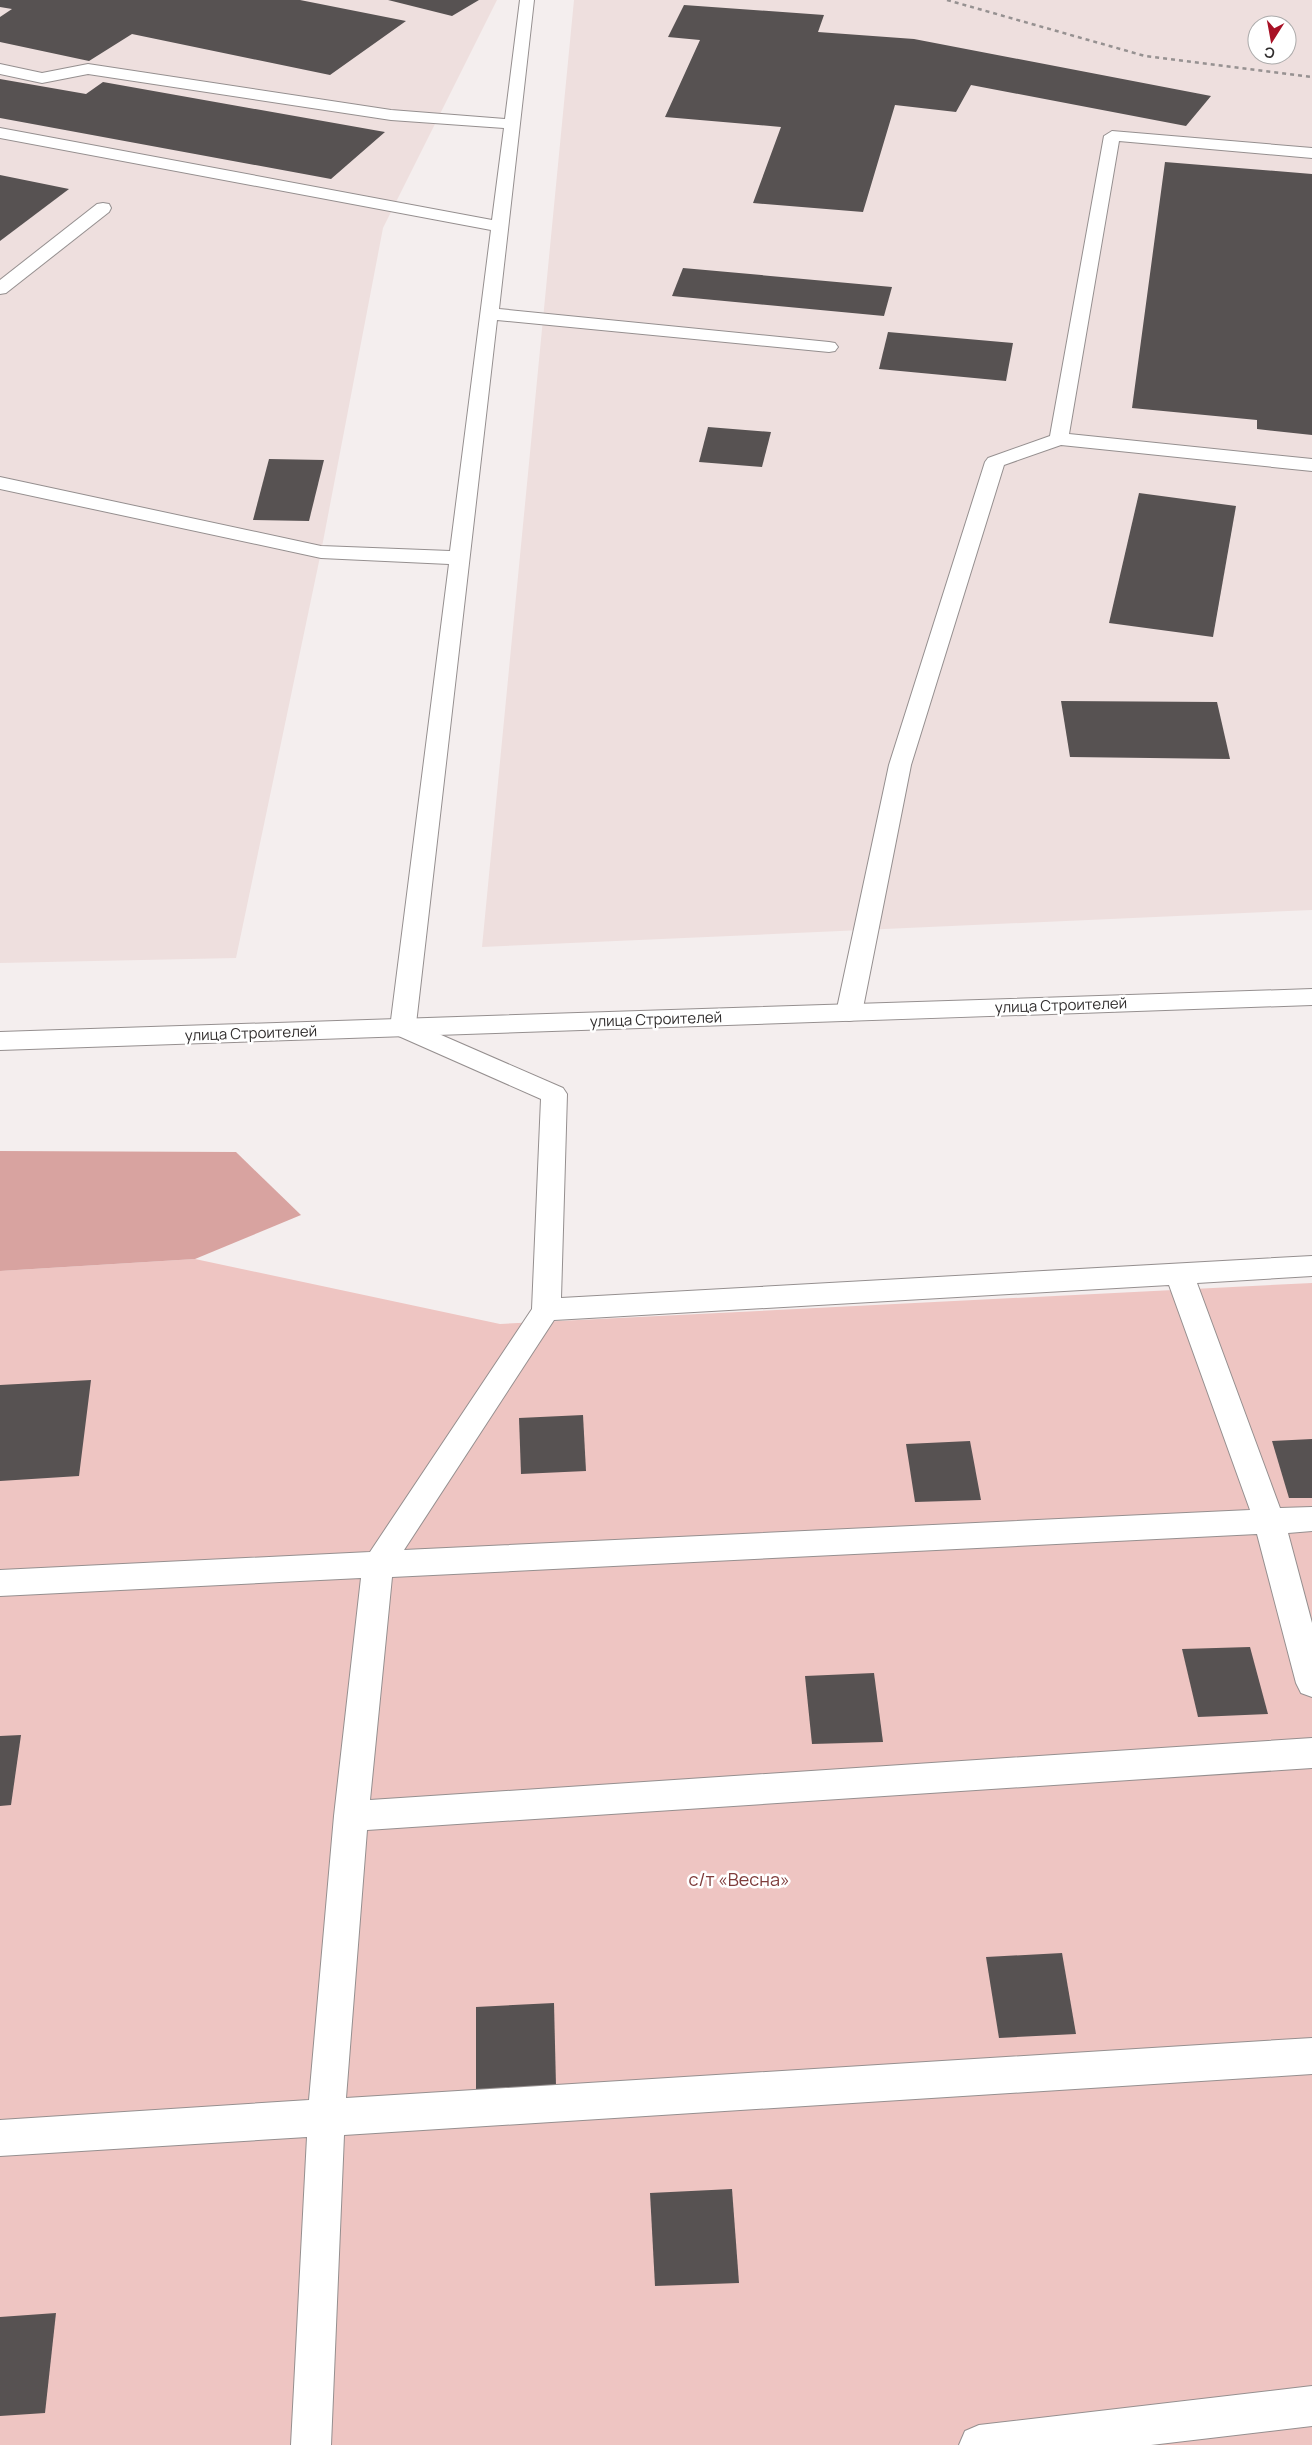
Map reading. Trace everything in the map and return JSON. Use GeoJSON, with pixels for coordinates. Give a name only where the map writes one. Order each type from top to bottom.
{"type":"FeatureCollection","features":[{"type":"Feature","properties":{"kind":"street"},"geometry":{"type":"LineString","coordinates":[[311,2445],[326,2119],[351,1816],[378,1565],[546,1310],[554,1094],[403,1028],[527,0]]}},
{"type":"Feature","properties":{"kind":"street"},"geometry":{"type":"LineString","coordinates":[[0,69],[42,78],[88,70],[391,115],[513,124]]}},
{"type":"Feature","properties":{"kind":"street"},"geometry":{"type":"LineString","coordinates":[[0,133],[500,227]]}},
{"type":"Feature","properties":{"kind":"street"},"geometry":{"type":"LineString","coordinates":[[1060,438],[1112,136],[1312,153]]}},
{"type":"Feature","properties":{"kind":"street"},"geometry":{"type":"LineString","coordinates":[[0,289],[103,208]]}},
{"type":"Feature","properties":{"kind":"street"},"geometry":{"type":"LineString","coordinates":[[490,314],[830,346]]}},
{"type":"Feature","properties":{"kind":"street"},"geometry":{"type":"LineString","coordinates":[[849,1012],[900,765],[995,462],[1060,438],[1312,465]]}},
{"type":"Feature","properties":{"kind":"street"},"geometry":{"type":"LineString","coordinates":[[0,483],[320,552],[460,558]]}},
{"type":"Feature","properties":{"kind":"street","name":"улица Строителей"},"geometry":{"type":"LineString","coordinates":[[0,1041],[1312,997]]}},
{"type":"Feature","properties":{"kind":"street"},"geometry":{"type":"LineString","coordinates":[[546,1310],[1312,1266]]}},
{"type":"Feature","properties":{"kind":"street"},"geometry":{"type":"LineString","coordinates":[[1179,1273],[1269,1521],[1312,1683]]}},
{"type":"Feature","properties":{"kind":"street"},"geometry":{"type":"LineString","coordinates":[[0,1583],[1312,1519]]}},
{"type":"Feature","properties":{"kind":"street"},"geometry":{"type":"LineString","coordinates":[[351,1816],[1312,1753]]}},
{"type":"Feature","properties":{"kind":"street"},"geometry":{"type":"LineString","coordinates":[[0,2138],[1312,2056]]}},
{"type":"Feature","properties":{"kind":"street"},"geometry":{"type":"LineString","coordinates":[[979,2445],[1312,2406]]}},
{"type":"Feature","properties":{"kind":"shaded area"},"geometry":{"type":"Polygon","coordinates":[[[0,0],[497,0],[383,228],[321,552],[236,958],[0,963],[0,0]]]}},
{"type":"Feature","properties":{"kind":"shaded area"},"geometry":{"type":"Polygon","coordinates":[[[574,0],[1312,0],[1312,910],[482,947],[574,0]]]}},
{"type":"Feature","properties":{"kind":"shaded area"},"geometry":{"type":"Polygon","coordinates":[[[0,1151],[236,1152],[301,1215],[195,1259],[0,1271],[0,1151]]]}},
{"type":"Feature","properties":{"kind":"green space","name":"с/т «Весна»"},"geometry":{"type":"Polygon","coordinates":[[[195,1259],[500,1324],[1312,1283],[1312,2445],[0,2445],[0,1271],[195,1259]]]}},
{"type":"Feature","properties":{"kind":"building"},"geometry":{"type":"Polygon","coordinates":[[[0,0],[300,0],[406,21],[330,75],[132,34],[89,61],[0,42],[0,17],[12,9],[0,7],[0,0]]]}},
{"type":"Feature","properties":{"kind":"building"},"geometry":{"type":"Polygon","coordinates":[[[388,0],[479,0],[452,16],[388,0]]]}},
{"type":"Feature","properties":{"kind":"building"},"geometry":{"type":"Polygon","coordinates":[[[684,5],[824,15],[818,32],[914,39],[1211,96],[1186,126],[971,85],[956,112],[895,105],[863,212],[753,203],[781,127],[665,117],[700,40],[668,37],[684,5]]]}},
{"type":"Feature","properties":{"kind":"building"},"geometry":{"type":"Polygon","coordinates":[[[0,79],[86,94],[103,82],[385,132],[331,179],[0,118],[0,79]]]}},
{"type":"Feature","properties":{"kind":"building"},"geometry":{"type":"Polygon","coordinates":[[[1165,162],[1312,174],[1312,435],[1257,429],[1257,420],[1132,408],[1165,162]]]}},
{"type":"Feature","properties":{"kind":"building"},"geometry":{"type":"Polygon","coordinates":[[[0,175],[69,189],[0,241],[0,175]]]}},
{"type":"Feature","properties":{"kind":"building"},"geometry":{"type":"Polygon","coordinates":[[[683,268],[892,287],[884,316],[672,296],[683,268]]]}},
{"type":"Feature","properties":{"kind":"building"},"geometry":{"type":"Polygon","coordinates":[[[888,332],[1013,343],[1006,381],[879,369],[888,332]]]}},
{"type":"Feature","properties":{"kind":"building"},"geometry":{"type":"Polygon","coordinates":[[[708,427],[771,432],[762,467],[699,462],[708,427]]]}},
{"type":"Feature","properties":{"kind":"building"},"geometry":{"type":"Polygon","coordinates":[[[269,459],[324,460],[309,521],[253,520],[269,459]]]}},
{"type":"Feature","properties":{"kind":"building"},"geometry":{"type":"Polygon","coordinates":[[[1139,493],[1236,506],[1213,637],[1109,623],[1139,493]]]}},
{"type":"Feature","properties":{"kind":"building"},"geometry":{"type":"Polygon","coordinates":[[[1061,701],[1217,702],[1230,759],[1070,757],[1061,701]]]}},
{"type":"Feature","properties":{"kind":"building"},"geometry":{"type":"Polygon","coordinates":[[[91,1380],[79,1476],[0,1481],[0,1385],[91,1380]]]}},
{"type":"Feature","properties":{"kind":"building"},"geometry":{"type":"Polygon","coordinates":[[[583,1415],[586,1471],[521,1474],[519,1418],[583,1415]]]}},
{"type":"Feature","properties":{"kind":"building"},"geometry":{"type":"Polygon","coordinates":[[[1312,1439],[1312,1498],[1289,1498],[1272,1441],[1312,1439]]]}},
{"type":"Feature","properties":{"kind":"building"},"geometry":{"type":"Polygon","coordinates":[[[970,1441],[981,1500],[915,1502],[906,1444],[970,1441]]]}},
{"type":"Feature","properties":{"kind":"building"},"geometry":{"type":"Polygon","coordinates":[[[1250,1647],[1268,1714],[1198,1717],[1182,1649],[1250,1647]]]}},
{"type":"Feature","properties":{"kind":"building"},"geometry":{"type":"Polygon","coordinates":[[[874,1673],[883,1742],[812,1744],[805,1676],[874,1673]]]}},
{"type":"Feature","properties":{"kind":"building"},"geometry":{"type":"Polygon","coordinates":[[[21,1735],[11,1805],[0,1806],[0,1736],[21,1735]]]}},
{"type":"Feature","properties":{"kind":"building"},"geometry":{"type":"Polygon","coordinates":[[[1062,1953],[1076,2034],[999,2038],[986,1957],[1062,1953]]]}},
{"type":"Feature","properties":{"kind":"building"},"geometry":{"type":"Polygon","coordinates":[[[554,2003],[556,2086],[476,2090],[476,2007],[554,2003]]]}},
{"type":"Feature","properties":{"kind":"building"},"geometry":{"type":"Polygon","coordinates":[[[732,2189],[739,2283],[655,2286],[650,2193],[732,2189]]]}},
{"type":"Feature","properties":{"kind":"building"},"geometry":{"type":"Polygon","coordinates":[[[56,2313],[45,2413],[0,2416],[0,2317],[56,2313]]]}},
{"type":"Feature","properties":{"kind":"railway"},"geometry":{"type":"LineString","coordinates":[[947,0],[1145,56],[1312,77]]}}]}
